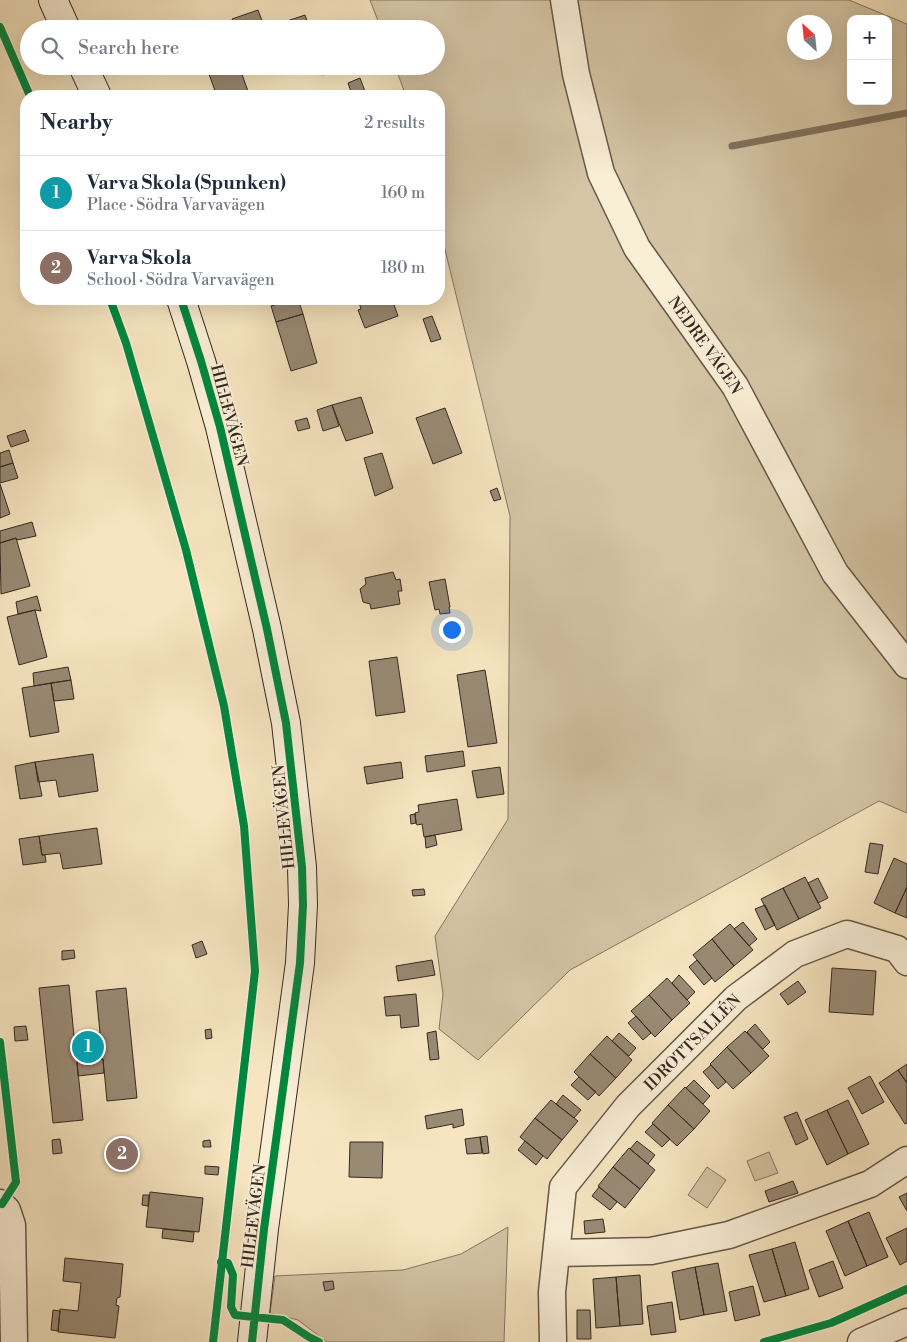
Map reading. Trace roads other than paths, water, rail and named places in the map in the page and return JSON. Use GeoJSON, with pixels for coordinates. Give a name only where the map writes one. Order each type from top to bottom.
{"type":"FeatureCollection","features":[{"type":"Feature","properties":{"kind":"street"},"geometry":{"type":"LineString","coordinates":[[53,0],[62,20]]}},
{"type":"Feature","properties":{"kind":"street","name":"NEDRE VÄGEN"},"geometry":{"type":"LineString","coordinates":[[564,0],[576,74],[601,173],[637,248],[735,386],[835,573],[907,665]]}},
{"type":"Feature","properties":{"kind":"street"},"geometry":{"type":"LineString","coordinates":[[87,75],[94,90]]}},
{"type":"Feature","properties":{"kind":"street","name":"HILLEVÄGEN"},"geometry":{"type":"LineString","coordinates":[[183,305],[202,361],[220,428],[267,629],[286,723],[302,867],[303,905],[300,963],[264,1229],[252,1342]]}},
{"type":"Feature","properties":{"kind":"street","name":"IDROTTSALLÉN"},"geometry":{"type":"LineString","coordinates":[[553,1342],[552,1292],[558,1253],[563,1187],[628,1106],[736,998],[795,954],[848,934],[897,949],[907,962]]}},
{"type":"Feature","properties":{"kind":"street"},"geometry":{"type":"LineString","coordinates":[[558,1253],[651,1252],[729,1235],[870,1184],[907,1160]]}},
{"type":"Feature","properties":{"kind":"street"},"geometry":{"type":"LineString","coordinates":[[1,1204],[7,1210],[12,1225],[14,1342]]}},
{"type":"Feature","properties":{"kind":"street"},"geometry":{"type":"LineString","coordinates":[[861,1342],[907,1322]]}},
{"type":"Feature","properties":{"kind":"waterway"},"geometry":{"type":"LineString","coordinates":[[732,146],[907,113]]}},
{"type":"Feature","properties":{"kind":"place","name":"Varva Skola (Spunken)"},"geometry":{"type":"Point","coordinates":[88,1047]}},
{"type":"Feature","properties":{"kind":"place","name":"Varva Skola"},"geometry":{"type":"Point","coordinates":[122,1154]}}]}
